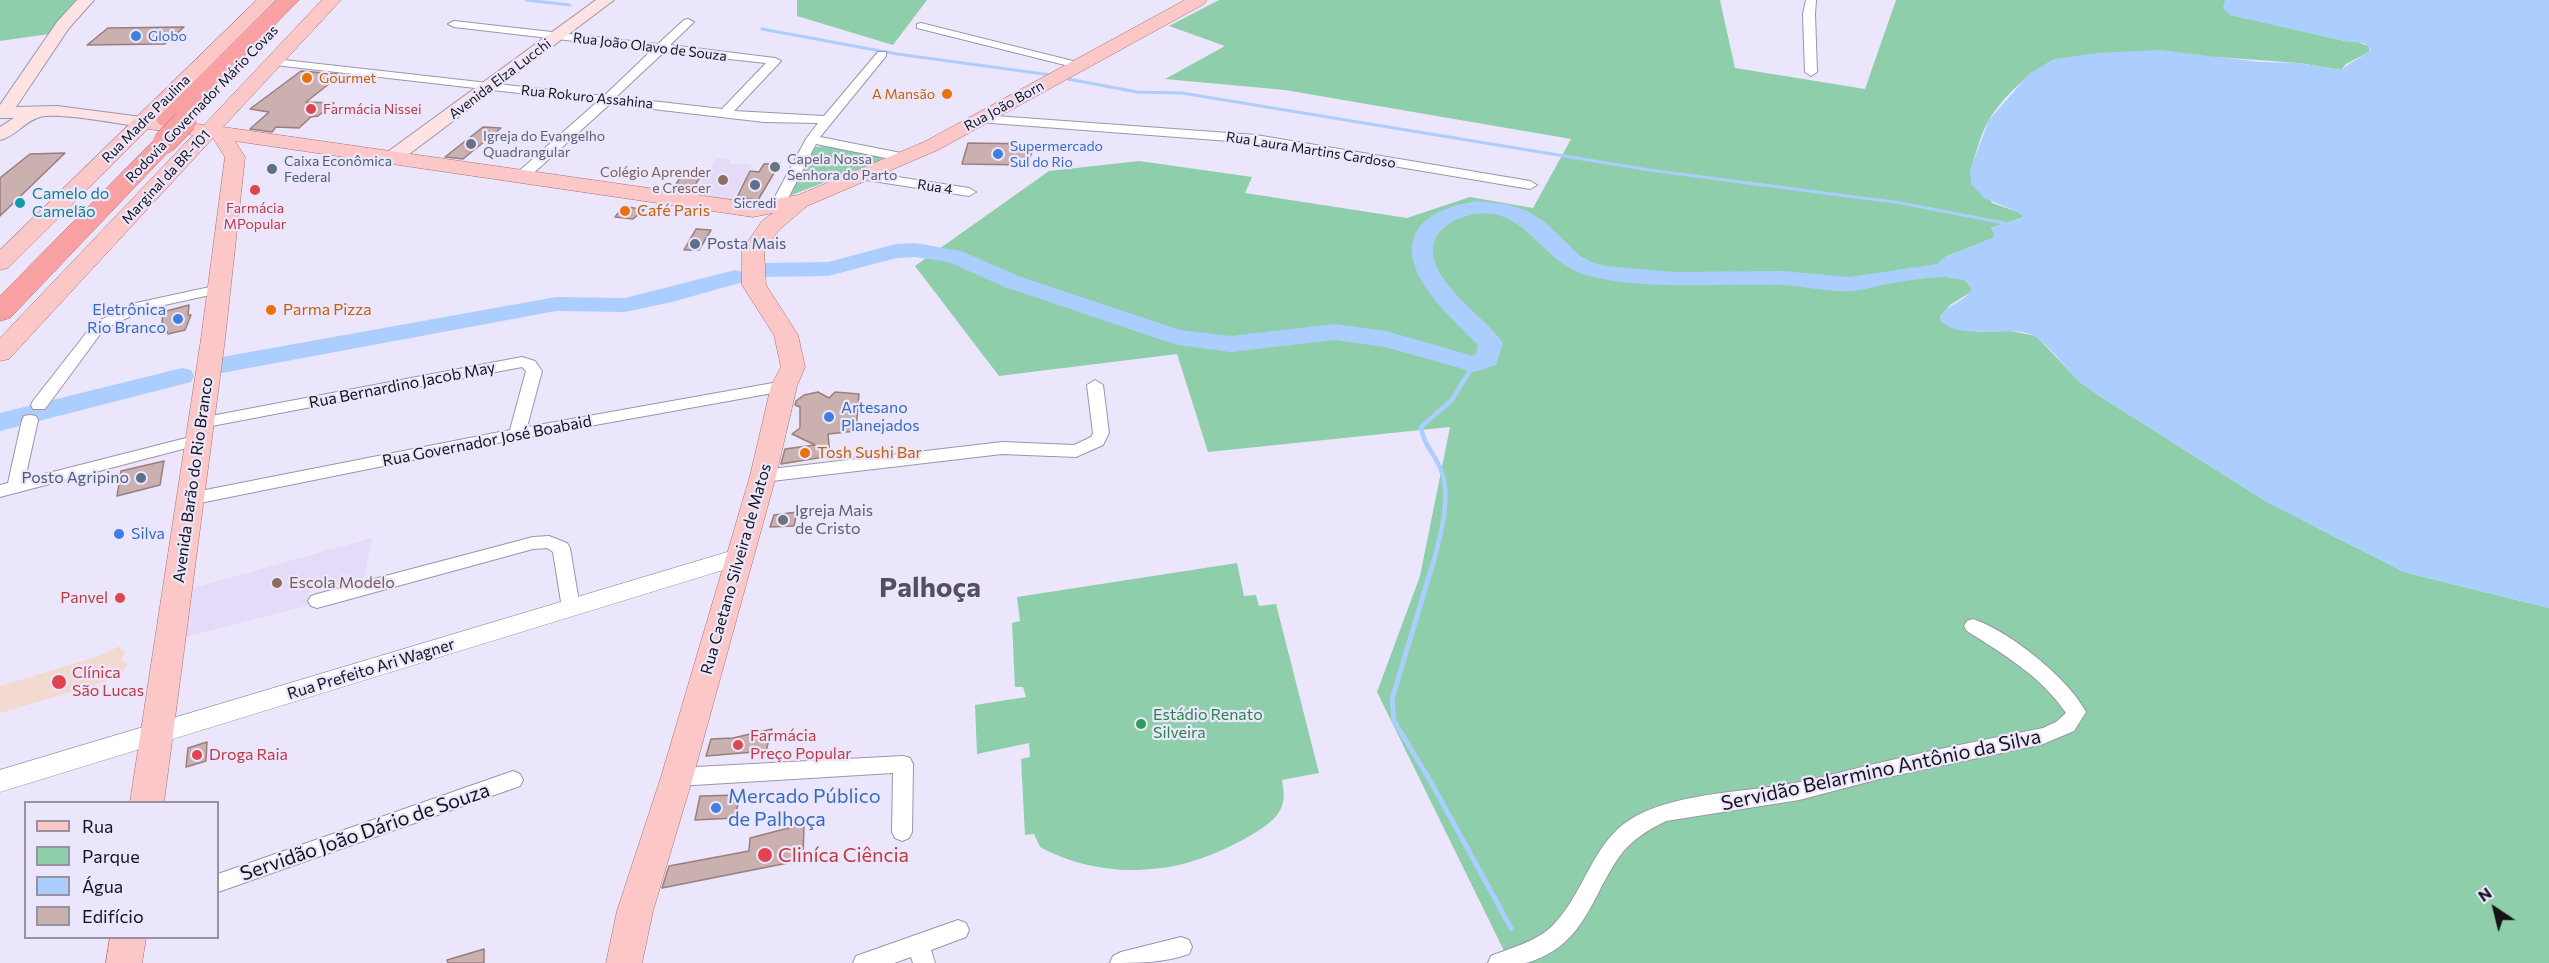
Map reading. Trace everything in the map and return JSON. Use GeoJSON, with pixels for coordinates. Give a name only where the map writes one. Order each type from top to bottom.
{"type":"FeatureCollection","features":[{"type":"Feature","properties":{"kind":"highway","name":"Rodovia Governador Mário Covas"},"geometry":{"type":"LineString","coordinates":[[0,312],[165,129],[289,0]]}},
{"type":"Feature","properties":{"kind":"highway","name":"Rodovia Governador Mário Covas"},"geometry":{"type":"LineString","coordinates":[[0,291],[165,129],[304,0]]}},
{"type":"Feature","properties":{"kind":"main road"},"geometry":{"type":"LineString","coordinates":[[2,113],[63,25],[86,0]]}},
{"type":"Feature","properties":{"kind":"main road","name":"Rua Madre Paulina"},"geometry":{"type":"LineString","coordinates":[[0,263],[165,129],[267,0]]}},
{"type":"Feature","properties":{"kind":"main road","name":"Marginal da BR-101"},"geometry":{"type":"LineString","coordinates":[[0,353],[217,128],[332,0]]}},
{"type":"Feature","properties":{"kind":"main road","name":"Avenida Elza Lucchi"},"geometry":{"type":"LineString","coordinates":[[551,35],[589,0]]}},
{"type":"Feature","properties":{"kind":"main road","name":"Avenida Elza Lucchi"},"geometry":{"type":"LineString","coordinates":[[384,156],[551,35],[606,0]]}},
{"type":"Feature","properties":{"kind":"main road","name":"Rua João Born"},"geometry":{"type":"LineString","coordinates":[[804,200],[906,158],[982,119],[1198,0]]}},
{"type":"Feature","properties":{"kind":"main road"},"geometry":{"type":"LineString","coordinates":[[0,135],[36,111]]}},
{"type":"Feature","properties":{"kind":"main road"},"geometry":{"type":"LineString","coordinates":[[2,113],[57,111],[165,129],[217,128],[274,141],[523,175],[767,214]]}},
{"type":"Feature","properties":{"kind":"main road"},"geometry":{"type":"LineString","coordinates":[[217,128],[235,157],[248,148],[274,141]]}},
{"type":"Feature","properties":{"kind":"main road","name":"Avenida Barão do Rio Branco"},"geometry":{"type":"LineString","coordinates":[[147,801],[219,289],[235,157]]}},
{"type":"Feature","properties":{"kind":"main road","name":"Rua Caetano Silveira de Matos"},"geometry":{"type":"LineString","coordinates":[[624,963],[635,911],[677,777],[741,556],[784,386],[793,367],[786,335],[754,285],[753,250],[767,214],[785,212],[804,200]]}},
{"type":"Feature","properties":{"kind":"main road"},"geometry":{"type":"LineString","coordinates":[[124,963],[128,939]]}},
{"type":"Feature","properties":{"kind":"street"},"geometry":{"type":"LineString","coordinates":[[1811,0],[1809,14],[1811,72]]}},
{"type":"Feature","properties":{"kind":"street"},"geometry":{"type":"LineString","coordinates":[[523,175],[663,48],[688,22]]}},
{"type":"Feature","properties":{"kind":"street","name":"Rua João Olavo de Souza"},"geometry":{"type":"LineString","coordinates":[[454,24],[775,61],[725,113]]}},
{"type":"Feature","properties":{"kind":"street"},"geometry":{"type":"LineString","coordinates":[[921,26],[1077,65]]}},
{"type":"Feature","properties":{"kind":"street"},"geometry":{"type":"LineString","coordinates":[[767,214],[812,139],[882,54]]}},
{"type":"Feature","properties":{"kind":"street","name":"Rua Rokuro Assahina"},"geometry":{"type":"LineString","coordinates":[[275,62],[764,118],[828,120]]}},
{"type":"Feature","properties":{"kind":"street","name":"Rua Laura Martins Cardoso"},"geometry":{"type":"LineString","coordinates":[[982,119],[1256,139],[1530,185]]}},
{"type":"Feature","properties":{"kind":"street"},"geometry":{"type":"LineString","coordinates":[[812,139],[906,158]]}},
{"type":"Feature","properties":{"kind":"street","name":"Rua 4"},"geometry":{"type":"LineString","coordinates":[[865,176],[969,192]]}},
{"type":"Feature","properties":{"kind":"street"},"geometry":{"type":"LineString","coordinates":[[39,405],[99,326],[110,317],[128,310],[219,289]]}},
{"type":"Feature","properties":{"kind":"street","name":"Rua Bernardino Jacob May"},"geometry":{"type":"LineString","coordinates":[[199,431],[522,362],[530,364],[534,371],[517,434]]}},
{"type":"Feature","properties":{"kind":"street"},"geometry":{"type":"LineString","coordinates":[[763,476],[1002,448],[1076,451],[1097,441],[1101,433],[1095,385]]}},
{"type":"Feature","properties":{"kind":"street","name":"Rua Governador José Boabaid"},"geometry":{"type":"LineString","coordinates":[[190,499],[517,434],[784,386]]}},
{"type":"Feature","properties":{"kind":"street"},"geometry":{"type":"LineString","coordinates":[[8,489],[30,420]]}},
{"type":"Feature","properties":{"kind":"street"},"geometry":{"type":"LineString","coordinates":[[8,489],[199,431]]}},
{"type":"Feature","properties":{"kind":"street"},"geometry":{"type":"LineString","coordinates":[[317,601],[533,543],[549,542],[561,548],[571,608]]}},
{"type":"Feature","properties":{"kind":"street","name":"Rua Prefeito Ari Wagner"},"geometry":{"type":"LineString","coordinates":[[0,782],[741,556]]}},
{"type":"Feature","properties":{"kind":"street","name":"Servidão Belarmino Antônio da Silva"},"geometry":{"type":"LineString","coordinates":[[1499,963],[1542,945],[1563,930],[1615,844],[1646,820],[1663,813],[1799,791],[2043,736],[2062,730],[2071,724],[2076,712],[2066,696],[2036,666],[1973,626]]}},
{"type":"Feature","properties":{"kind":"street"},"geometry":{"type":"LineString","coordinates":[[677,777],[903,765],[902,832]]}},
{"type":"Feature","properties":{"kind":"street","name":"Servidão João Dário de Souza"},"geometry":{"type":"LineString","coordinates":[[219,883],[513,780]]}},
{"type":"Feature","properties":{"kind":"street"},"geometry":{"type":"LineString","coordinates":[[864,963],[921,953],[958,930]]}},
{"type":"Feature","properties":{"kind":"street"},"geometry":{"type":"LineString","coordinates":[[1121,963],[1181,947]]}},
{"type":"Feature","properties":{"kind":"shaded area","name":"Colégio Aprender e Crescer"},"geometry":{"type":"Polygon","coordinates":[[[717,158],[731,159],[729,163],[752,165],[732,200],[692,194],[717,158]]]}},
{"type":"Feature","properties":{"kind":"shaded area","name":"Escola Modelo"},"geometry":{"type":"Polygon","coordinates":[[[372,538],[364,578],[309,591],[309,605],[186,637],[193,588],[372,538]]]}},
{"type":"Feature","properties":{"kind":"shaded area","name":"Clínica São Lucas"},"geometry":{"type":"Polygon","coordinates":[[[120,646],[125,652],[121,661],[128,664],[118,678],[0,713],[0,686],[99,656],[120,646]]]}},
{"type":"Feature","properties":{"kind":"green space"},"geometry":{"type":"Polygon","coordinates":[[[0,0],[77,0],[68,8],[49,34],[0,41],[0,0]]]}},
{"type":"Feature","properties":{"kind":"green space"},"geometry":{"type":"Polygon","coordinates":[[[797,0],[927,0],[893,45],[797,16],[797,0]]]}},
{"type":"Feature","properties":{"kind":"green space"},"geometry":{"type":"Polygon","coordinates":[[[1219,0],[1720,0],[1735,68],[1865,89],[1896,0],[2225,0],[2231,15],[2358,42],[2370,47],[2369,52],[2346,64],[2341,70],[2299,63],[2217,57],[2055,59],[2045,65],[2018,85],[1995,111],[1984,130],[1972,165],[1992,203],[2018,212],[2024,217],[1991,228],[1995,234],[1993,238],[1945,257],[1948,277],[1965,280],[1972,288],[1971,292],[1950,305],[1940,317],[1977,332],[2011,331],[2036,336],[2080,382],[2101,397],[2267,502],[2404,572],[2549,608],[2549,963],[1510,963],[1377,692],[1420,576],[1450,427],[1208,452],[1177,354],[999,376],[915,266],[1049,171],[1139,161],[1252,177],[1245,193],[1407,218],[1470,197],[1533,208],[1571,139],[1285,90],[1165,79],[1225,46],[1169,26],[1219,0]]]}},
{"type":"Feature","properties":{"kind":"green space"},"geometry":{"type":"Polygon","coordinates":[[[824,146],[881,157],[882,160],[789,196],[812,151],[816,147],[824,146]]]}},
{"type":"Feature","properties":{"kind":"green space","name":"Estádio Renato Silveira"},"geometry":{"type":"Polygon","coordinates":[[[1237,563],[1244,596],[1256,595],[1259,606],[1276,604],[1319,773],[1282,780],[1283,802],[1280,811],[1271,821],[1238,842],[1186,863],[1152,869],[1113,869],[1075,862],[1040,847],[1034,834],[1025,835],[1021,759],[1030,757],[1029,743],[977,754],[975,705],[1026,697],[1023,687],[1015,687],[1012,623],[1020,621],[1017,597],[1237,563]]]}},
{"type":"Feature","properties":{"kind":"water"},"geometry":{"type":"Polygon","coordinates":[[[2225,0],[2549,0],[2549,608],[2404,572],[2267,502],[2101,397],[2081,382],[2047,346],[2033,335],[2017,332],[1957,330],[1940,320],[1946,310],[1965,297],[1972,288],[1965,280],[1948,278],[1938,262],[1993,238],[1995,234],[1991,228],[2024,217],[2018,212],[1984,198],[1971,184],[1970,170],[1989,120],[2030,73],[2055,59],[2097,53],[2160,50],[2260,62],[2299,63],[2341,70],[2371,49],[2364,43],[2345,41],[2230,15],[2223,8],[2225,0]]]}},
{"type":"Feature","properties":{"kind":"building","name":"Globo"},"geometry":{"type":"Polygon","coordinates":[[[184,27],[165,44],[87,45],[108,28],[184,27]]]}},
{"type":"Feature","properties":{"kind":"building"},"geometry":{"type":"Polygon","coordinates":[[[301,71],[337,74],[339,76],[306,102],[334,103],[318,116],[311,117],[299,128],[276,127],[272,132],[250,129],[269,112],[250,109],[301,71]]]}},
{"type":"Feature","properties":{"kind":"building","name":"Igreja do Evangelho Quadrangular"},"geometry":{"type":"Polygon","coordinates":[[[483,127],[501,128],[463,159],[445,157],[483,127]]]}},
{"type":"Feature","properties":{"kind":"building","name":"Supermercado Sul do Rio"},"geometry":{"type":"Polygon","coordinates":[[[968,143],[1035,144],[1027,165],[962,164],[968,143]]]}},
{"type":"Feature","properties":{"kind":"building"},"geometry":{"type":"Polygon","coordinates":[[[65,153],[0,216],[0,178],[30,154],[65,153]]]}},
{"type":"Feature","properties":{"kind":"building","name":"Sicredi"},"geometry":{"type":"Polygon","coordinates":[[[780,163],[758,200],[737,197],[750,171],[759,172],[764,164],[780,163]]]}},
{"type":"Feature","properties":{"kind":"building"},"geometry":{"type":"Polygon","coordinates":[[[685,170],[704,172],[692,189],[673,189],[685,170]]]}},
{"type":"Feature","properties":{"kind":"building","name":"Café Paris"},"geometry":{"type":"Polygon","coordinates":[[[624,206],[644,210],[633,219],[615,217],[624,206]]]}},
{"type":"Feature","properties":{"kind":"building","name":"Posta Mais"},"geometry":{"type":"Polygon","coordinates":[[[696,229],[711,230],[699,250],[684,250],[696,229]]]}},
{"type":"Feature","properties":{"kind":"building","name":"Eletrônica Rio Branco"},"geometry":{"type":"Polygon","coordinates":[[[189,305],[188,315],[191,315],[185,330],[168,334],[167,331],[161,333],[163,312],[189,305]]]}},
{"type":"Feature","properties":{"kind":"building","name":"Artesano Planejados"},"geometry":{"type":"Polygon","coordinates":[[[818,392],[829,398],[835,392],[859,394],[856,431],[828,434],[830,456],[781,464],[785,449],[815,445],[792,434],[800,428],[800,407],[795,405],[796,401],[804,395],[818,392]]]}},
{"type":"Feature","properties":{"kind":"building","name":"Posto Agripino"},"geometry":{"type":"Polygon","coordinates":[[[164,461],[160,485],[117,496],[121,471],[164,461]]]}},
{"type":"Feature","properties":{"kind":"building","name":"Igreja Mais de Cristo"},"geometry":{"type":"Polygon","coordinates":[[[797,512],[794,526],[770,527],[774,515],[797,512]]]}},
{"type":"Feature","properties":{"kind":"building","name":"Farmácia Preço Popular"},"geometry":{"type":"Polygon","coordinates":[[[772,729],[766,751],[706,756],[711,739],[733,738],[772,729]]]}},
{"type":"Feature","properties":{"kind":"building","name":"Droga Raia"},"geometry":{"type":"Polygon","coordinates":[[[207,742],[206,761],[186,767],[188,748],[207,742]]]}},
{"type":"Feature","properties":{"kind":"building","name":"Mercado Público de Palhoça"},"geometry":{"type":"Polygon","coordinates":[[[740,795],[735,818],[695,820],[700,796],[740,795]]]}},
{"type":"Feature","properties":{"kind":"building","name":"Cliníca Ciência"},"geometry":{"type":"Polygon","coordinates":[[[804,824],[803,860],[662,888],[669,866],[749,851],[750,838],[804,824]]]}},
{"type":"Feature","properties":{"kind":"building"},"geometry":{"type":"Polygon","coordinates":[[[484,949],[484,963],[448,963],[447,960],[484,949]]]}},
{"type":"Feature","properties":{"kind":"waterway"},"geometry":{"type":"LineString","coordinates":[[526,0],[570,5]]}},
{"type":"Feature","properties":{"kind":"waterway"},"geometry":{"type":"LineString","coordinates":[[762,29],[897,54],[1051,75]]}},
{"type":"Feature","properties":{"kind":"waterway"},"geometry":{"type":"LineString","coordinates":[[1068,79],[1137,92],[1182,93],[1649,170],[1901,203],[2004,223]]}},
{"type":"Feature","properties":{"kind":"waterway"},"geometry":{"type":"LineString","coordinates":[[761,270],[828,269],[896,251],[915,250],[953,256],[1013,282],[1177,337],[1231,344],[1334,332],[1386,339],[1474,364],[1487,359],[1491,343],[1442,293],[1424,262],[1422,248],[1426,234],[1436,223],[1461,210],[1491,208],[1520,216],[1538,228],[1572,261],[1592,270],[1615,274],[1673,279],[1782,278],[1850,284],[1944,270]]}},
{"type":"Feature","properties":{"kind":"waterway"},"geometry":{"type":"LineString","coordinates":[[222,365],[556,304],[625,305],[664,297],[735,277]]}},
{"type":"Feature","properties":{"kind":"waterway"},"geometry":{"type":"LineString","coordinates":[[1433,564],[1444,517],[1445,492],[1441,470],[1424,439],[1421,427],[1452,400],[1474,364]]}},
{"type":"Feature","properties":{"kind":"waterway"},"geometry":{"type":"LineString","coordinates":[[0,422],[182,376]]}},
{"type":"Feature","properties":{"kind":"waterway"},"geometry":{"type":"LineString","coordinates":[[1433,563],[1392,699],[1394,721],[1432,784],[1511,928]]}},
{"type":"Feature","properties":{"kind":"place","name":"Globo"},"geometry":{"type":"Point","coordinates":[136,36]}},
{"type":"Feature","properties":{"kind":"place","name":"Gourmet"},"geometry":{"type":"Point","coordinates":[307,78]}},
{"type":"Feature","properties":{"kind":"place","name":"A Mansão"},"geometry":{"type":"Point","coordinates":[947,94]}},
{"type":"Feature","properties":{"kind":"place","name":"Farmácia Nissei"},"geometry":{"type":"Point","coordinates":[311,109]}},
{"type":"Feature","properties":{"kind":"place","name":"Igreja do Evangelho Quadrangular"},"geometry":{"type":"Point","coordinates":[471,144]}},
{"type":"Feature","properties":{"kind":"place","name":"Supermercado Sul do Rio"},"geometry":{"type":"Point","coordinates":[998,154]}},
{"type":"Feature","properties":{"kind":"place","name":"Capela Nossa Senhora do Parto"},"geometry":{"type":"Point","coordinates":[775,167]}},
{"type":"Feature","properties":{"kind":"place","name":"Caixa Econômica Federal"},"geometry":{"type":"Point","coordinates":[272,169]}},
{"type":"Feature","properties":{"kind":"place","name":"Colégio Aprender e Crescer"},"geometry":{"type":"Point","coordinates":[723,180]}},
{"type":"Feature","properties":{"kind":"place","name":"Sicredi"},"geometry":{"type":"Point","coordinates":[755,185]}},
{"type":"Feature","properties":{"kind":"place","name":"Farmácia MPopular"},"geometry":{"type":"Point","coordinates":[255,190]}},
{"type":"Feature","properties":{"kind":"place","name":"Camelo do Camelão"},"geometry":{"type":"Point","coordinates":[20,203]}},
{"type":"Feature","properties":{"kind":"place","name":"Café Paris"},"geometry":{"type":"Point","coordinates":[625,211]}},
{"type":"Feature","properties":{"kind":"place","name":"Posta Mais"},"geometry":{"type":"Point","coordinates":[695,244]}},
{"type":"Feature","properties":{"kind":"place","name":"Parma Pizza"},"geometry":{"type":"Point","coordinates":[271,310]}},
{"type":"Feature","properties":{"kind":"place","name":"Eletrônica Rio Branco"},"geometry":{"type":"Point","coordinates":[178,319]}},
{"type":"Feature","properties":{"kind":"place","name":"Artesano Planejados"},"geometry":{"type":"Point","coordinates":[829,417]}},
{"type":"Feature","properties":{"kind":"place","name":"Tosh Sushi Bar"},"geometry":{"type":"Point","coordinates":[805,453]}},
{"type":"Feature","properties":{"kind":"place","name":"Posto Agripino"},"geometry":{"type":"Point","coordinates":[141,478]}},
{"type":"Feature","properties":{"kind":"place","name":"Igreja Mais de Cristo"},"geometry":{"type":"Point","coordinates":[783,520]}},
{"type":"Feature","properties":{"kind":"place","name":"Silva"},"geometry":{"type":"Point","coordinates":[119,534]}},
{"type":"Feature","properties":{"kind":"place","name":"Escola Modelo"},"geometry":{"type":"Point","coordinates":[277,583]}},
{"type":"Feature","properties":{"kind":"place","name":"Panvel"},"geometry":{"type":"Point","coordinates":[120,598]}},
{"type":"Feature","properties":{"kind":"place","name":"Clínica São Lucas"},"geometry":{"type":"Point","coordinates":[59,682]}},
{"type":"Feature","properties":{"kind":"place","name":"Estádio Renato Silveira"},"geometry":{"type":"Point","coordinates":[1141,724]}},
{"type":"Feature","properties":{"kind":"place","name":"Farmácia Preço Popular"},"geometry":{"type":"Point","coordinates":[738,745]}},
{"type":"Feature","properties":{"kind":"place","name":"Droga Raia"},"geometry":{"type":"Point","coordinates":[197,755]}},
{"type":"Feature","properties":{"kind":"place","name":"Mercado Público de Palhoça"},"geometry":{"type":"Point","coordinates":[716,808]}},
{"type":"Feature","properties":{"kind":"place","name":"Cliníca Ciência"},"geometry":{"type":"Point","coordinates":[765,855]}},
{"type":"Feature","properties":{"kind":"district","name":"Palhoça"},"geometry":{"type":"Point","coordinates":[930,588]}}]}
